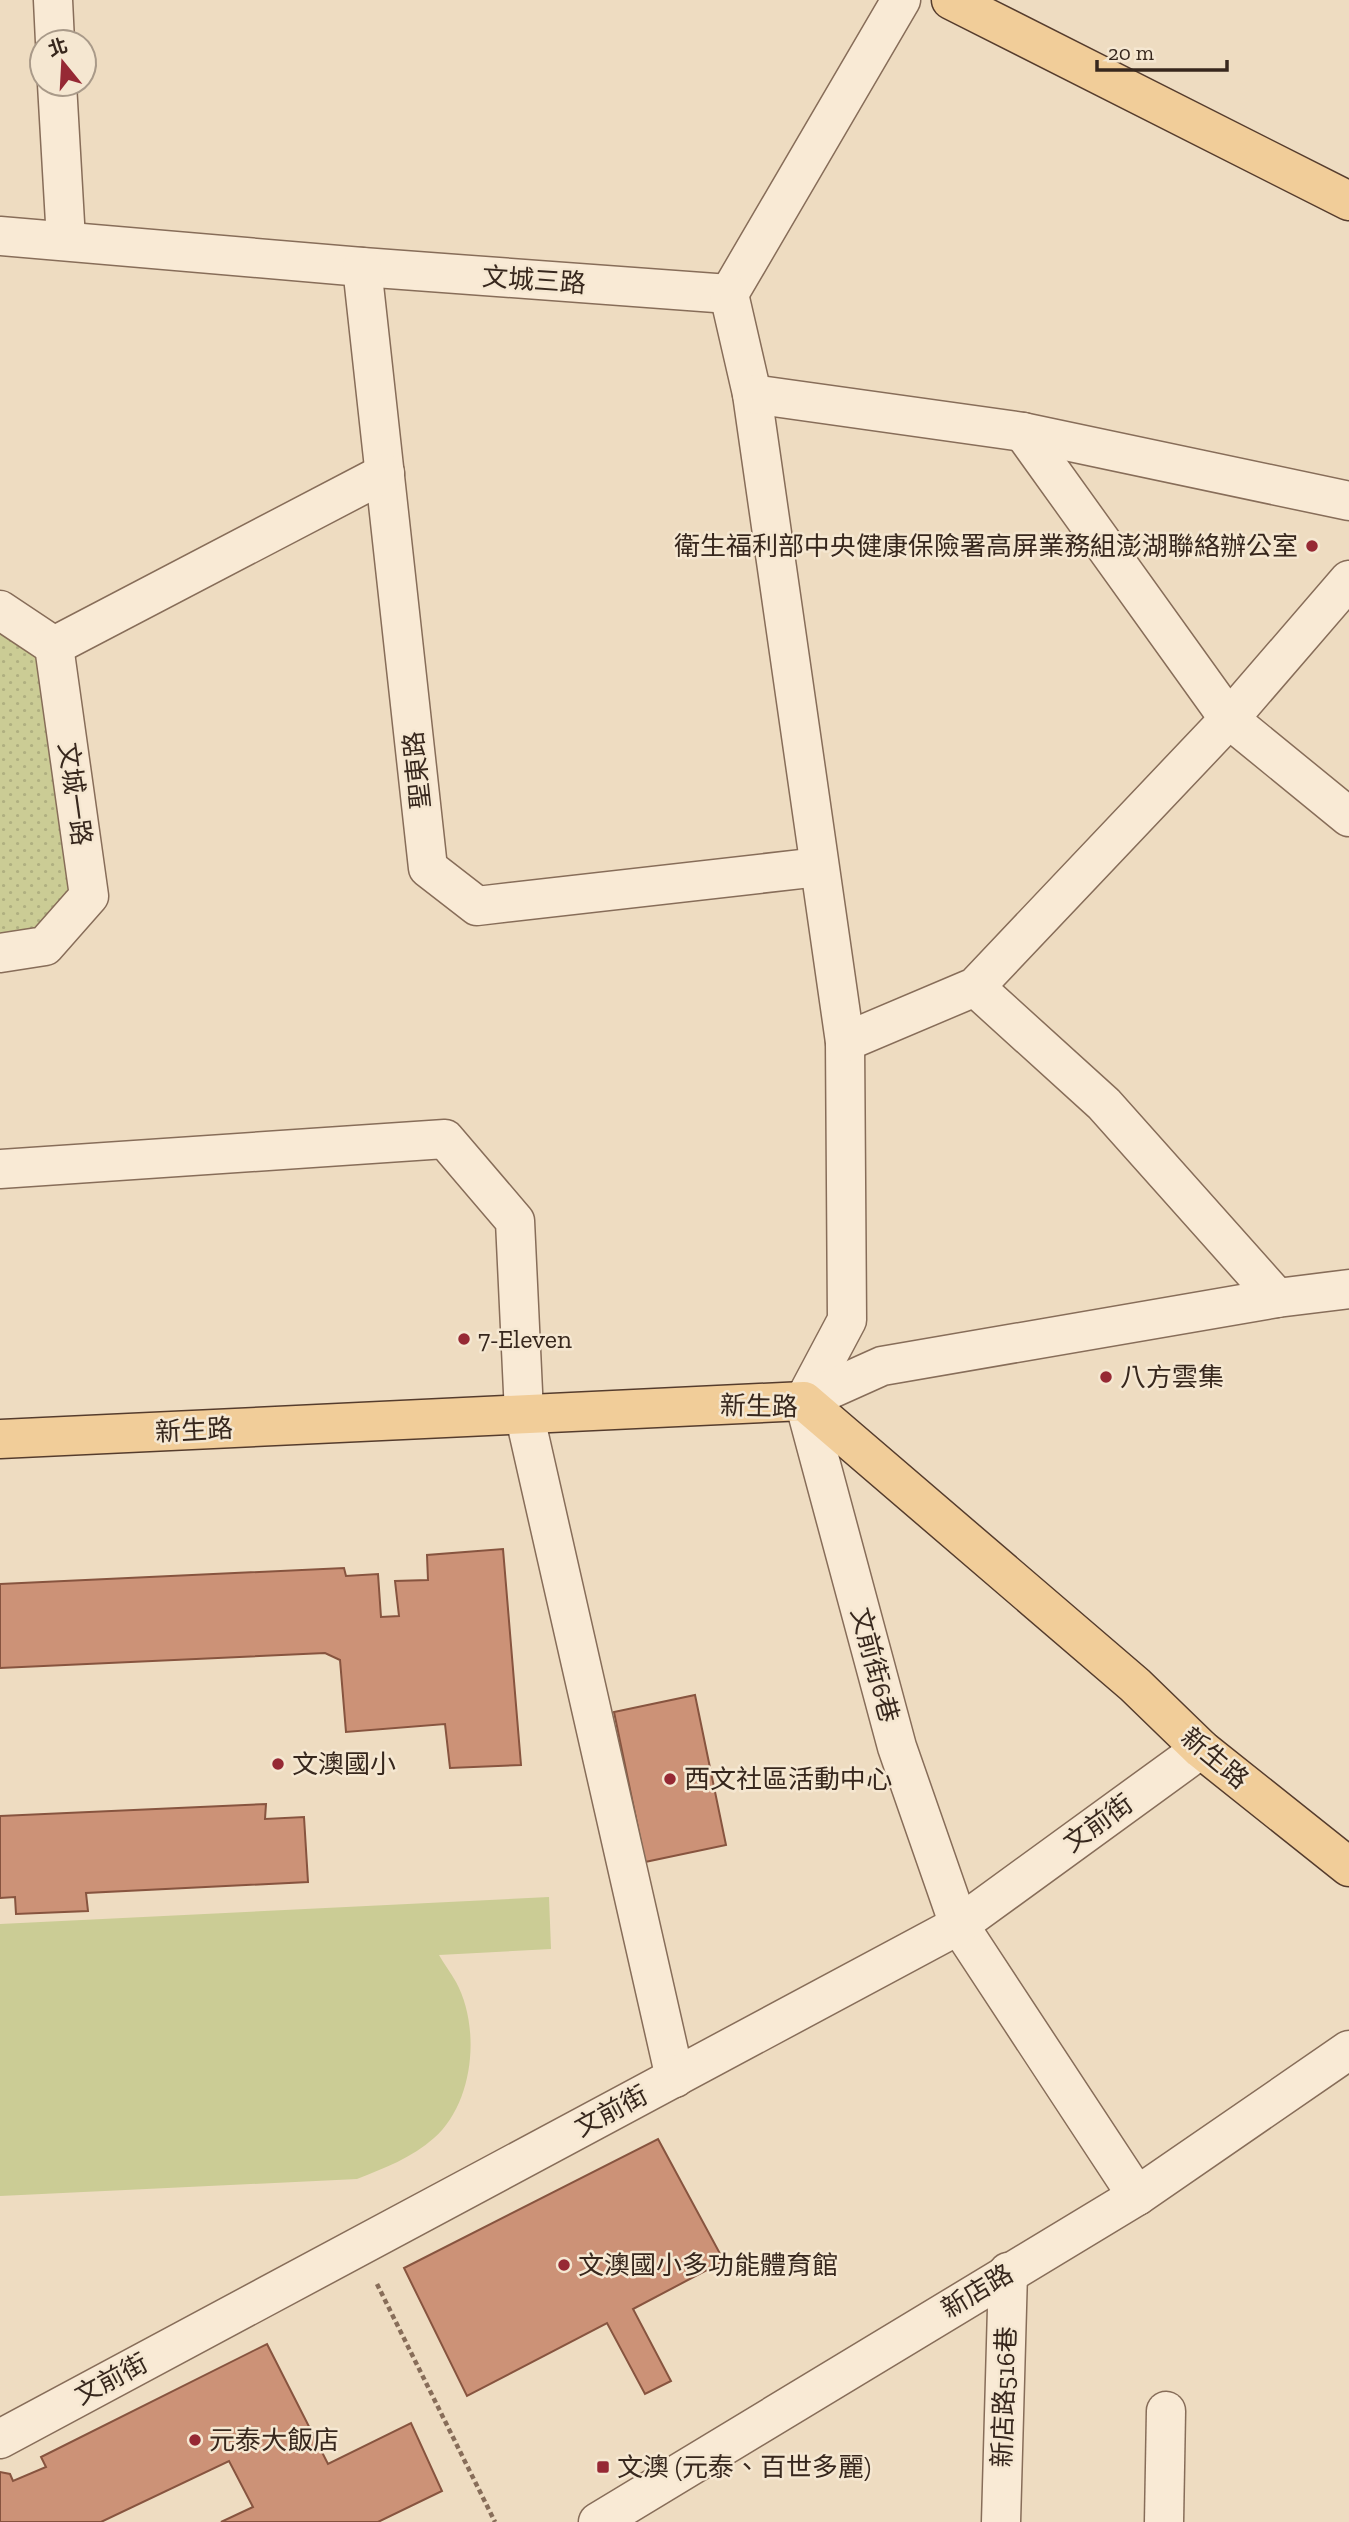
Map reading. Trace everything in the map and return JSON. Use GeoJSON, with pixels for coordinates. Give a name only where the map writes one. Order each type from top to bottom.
{"type":"FeatureCollection","features":[{"type":"Feature","properties":{"kind":"main road"},"geometry":{"type":"LineString","coordinates":[[951,0],[1349,201]]}},
{"type":"Feature","properties":{"kind":"main road","name":"新生路"},"geometry":{"type":"LineString","coordinates":[[0,1440],[804,1401],[1135,1685],[1201,1749],[1349,1867]]}},
{"type":"Feature","properties":{"kind":"street"},"geometry":{"type":"LineString","coordinates":[[53,0],[54,28]]}},
{"type":"Feature","properties":{"kind":"street"},"geometry":{"type":"LineString","coordinates":[[804,1401],[847,1320],[845,1042],[752,394],[729,294],[901,0]]}},
{"type":"Feature","properties":{"kind":"street"},"geometry":{"type":"LineString","coordinates":[[58,98],[66,240]]}},
{"type":"Feature","properties":{"kind":"street","name":"文城三路"},"geometry":{"type":"LineString","coordinates":[[0,236],[362,267],[729,294]]}},
{"type":"Feature","properties":{"kind":"street","name":"聖東路"},"geometry":{"type":"LineString","coordinates":[[362,267],[428,868],[477,906],[819,867]]}},
{"type":"Feature","properties":{"kind":"street"},"geometry":{"type":"LineString","coordinates":[[752,394],[1023,432],[1349,501]]}},
{"type":"Feature","properties":{"kind":"street"},"geometry":{"type":"LineString","coordinates":[[1023,432],[1229,719],[1349,817]]}},
{"type":"Feature","properties":{"kind":"street"},"geometry":{"type":"LineString","coordinates":[[0,610],[54,646],[385,473]]}},
{"type":"Feature","properties":{"kind":"street"},"geometry":{"type":"LineString","coordinates":[[845,1042],[975,987],[1229,719],[1349,580]]}},
{"type":"Feature","properties":{"kind":"street","name":"文城一路"},"geometry":{"type":"LineString","coordinates":[[0,953],[45,946],[89,896],[54,646]]}},
{"type":"Feature","properties":{"kind":"street"},"geometry":{"type":"LineString","coordinates":[[975,987],[1104,1104],[1277,1298]]}},
{"type":"Feature","properties":{"kind":"street"},"geometry":{"type":"LineString","coordinates":[[0,1169],[445,1139],[515,1221],[524,1413],[674,2078]]}},
{"type":"Feature","properties":{"kind":"street"},"geometry":{"type":"LineString","coordinates":[[804,1401],[882,1366],[1277,1298],[1349,1289]]}},
{"type":"Feature","properties":{"kind":"street","name":"文前街6巷"},"geometry":{"type":"LineString","coordinates":[[804,1401],[897,1747],[959,1925],[1138,2196]]}},
{"type":"Feature","properties":{"kind":"street","name":"文前街"},"geometry":{"type":"LineString","coordinates":[[0,2439],[959,1925],[1201,1749]]}},
{"type":"Feature","properties":{"kind":"street","name":"新店路"},"geometry":{"type":"LineString","coordinates":[[598,2522],[1008,2272],[1138,2196],[1349,2050]]}},
{"type":"Feature","properties":{"kind":"street","name":"新店路516巷"},"geometry":{"type":"LineString","coordinates":[[1001,2522],[1008,2272]]}},
{"type":"Feature","properties":{"kind":"street"},"geometry":{"type":"LineString","coordinates":[[1164,2522],[1166,2410]]}},
{"type":"Feature","properties":{"kind":"path"},"geometry":{"type":"LineString","coordinates":[[358,2245],[495,2522]]}},
{"type":"Feature","properties":{"kind":"green space"},"geometry":{"type":"Polygon","coordinates":[[[0,627],[49,660],[83,894],[43,937],[0,942],[0,627]]]}},
{"type":"Feature","properties":{"kind":"green space"},"geometry":{"type":"Polygon","coordinates":[[[549,1897],[551,1949],[439,1955],[464,2000],[471,2042],[469,2064],[458,2105],[447,2123],[434,2138],[407,2157],[357,2179],[0,2196],[0,1924],[549,1897]]]}},
{"type":"Feature","properties":{"kind":"building"},"geometry":{"type":"Polygon","coordinates":[[[503,1549],[521,1765],[450,1768],[445,1724],[346,1732],[340,1660],[325,1653],[0,1668],[0,1584],[344,1568],[346,1576],[378,1574],[381,1617],[399,1616],[395,1581],[428,1580],[427,1555],[503,1549]]]}},
{"type":"Feature","properties":{"kind":"building","name":"西文社區活動中心"},"geometry":{"type":"Polygon","coordinates":[[[695,1695],[726,1845],[645,1862],[614,1712],[695,1695]]]}},
{"type":"Feature","properties":{"kind":"building"},"geometry":{"type":"Polygon","coordinates":[[[266,1804],[265,1819],[304,1817],[308,1882],[86,1893],[88,1911],[16,1914],[15,1897],[0,1898],[0,1816],[266,1804]]]}},
{"type":"Feature","properties":{"kind":"building","name":"文澳國小多功能體育館"},"geometry":{"type":"Polygon","coordinates":[[[658,2139],[724,2261],[633,2309],[671,2381],[645,2394],[607,2323],[467,2396],[404,2268],[658,2139]]]}},
{"type":"Feature","properties":{"kind":"building","name":"元泰大飯店"},"geometry":{"type":"Polygon","coordinates":[[[267,2344],[328,2464],[411,2423],[442,2491],[378,2522],[221,2522],[253,2507],[229,2461],[101,2522],[0,2522],[0,2472],[10,2474],[13,2481],[46,2467],[41,2457],[267,2344]]]}},
{"type":"Feature","properties":{"kind":"place","name":"衛生福利部中央健康保險署高屏業務組澎湖聯絡辦公室"},"geometry":{"type":"Point","coordinates":[1312,546]}},
{"type":"Feature","properties":{"kind":"place","name":"7-Eleven"},"geometry":{"type":"Point","coordinates":[464,1339]}},
{"type":"Feature","properties":{"kind":"place","name":"八方雲集"},"geometry":{"type":"Point","coordinates":[1106,1377]}},
{"type":"Feature","properties":{"kind":"place","name":"文澳國小"},"geometry":{"type":"Point","coordinates":[278,1764]}},
{"type":"Feature","properties":{"kind":"place","name":"西文社區活動中心"},"geometry":{"type":"Point","coordinates":[670,1779]}},
{"type":"Feature","properties":{"kind":"place","name":"文澳國小多功能體育館"},"geometry":{"type":"Point","coordinates":[564,2265]}},
{"type":"Feature","properties":{"kind":"place","name":"元泰大飯店"},"geometry":{"type":"Point","coordinates":[195,2440]}},
{"type":"Feature","properties":{"kind":"place","name":"文澳 (元泰、百世多麗)"},"geometry":{"type":"Point","coordinates":[603,2467]}}]}
